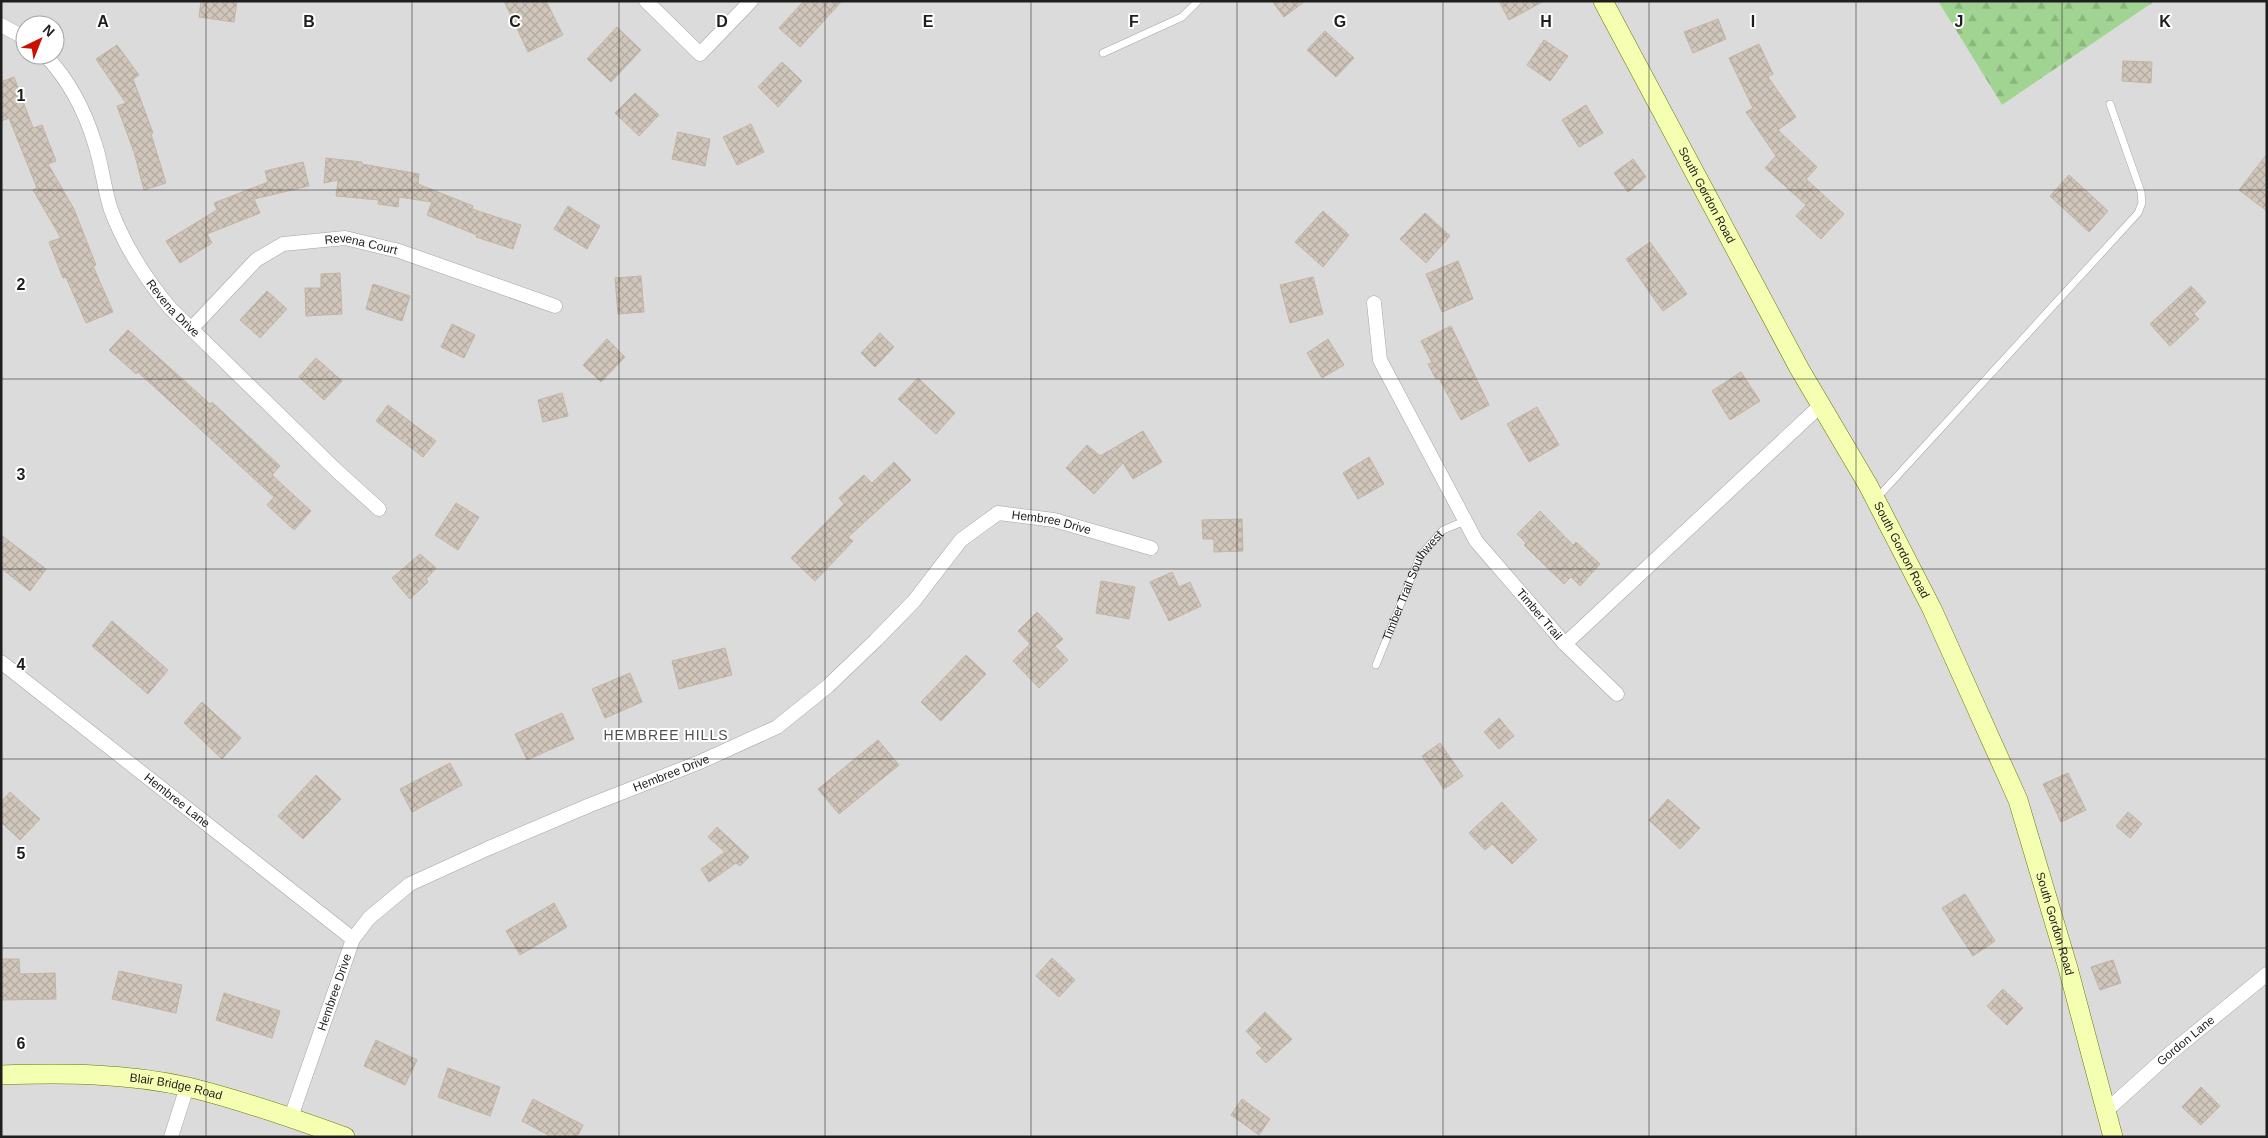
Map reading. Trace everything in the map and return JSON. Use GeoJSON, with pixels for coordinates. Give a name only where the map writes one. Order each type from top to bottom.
{"type":"FeatureCollection","features":[{"type":"Feature","properties":{"kind":"street"},"geometry":{"type":"LineString","coordinates":[[646,1],[700,54],[751,1]]}},
{"type":"Feature","properties":{"kind":"street","name":"South Gordon Road"},"geometry":{"type":"LineString","coordinates":[[1603,1],[1821,406],[1875,500],[1932,609],[2018,800],[2068,968],[2113,1137]]}},
{"type":"Feature","properties":{"kind":"street"},"geometry":{"type":"LineString","coordinates":[[1,25],[15,33]]}},
{"type":"Feature","properties":{"kind":"street","name":"Revena Drive"},"geometry":{"type":"LineString","coordinates":[[54,65],[60,71],[81,107],[95,143],[111,210],[132,256],[153,288],[191,329],[336,470],[379,509]]}},
{"type":"Feature","properties":{"kind":"street","name":"Revena Court"},"geometry":{"type":"LineString","coordinates":[[191,329],[256,260],[284,244],[345,238],[399,251],[555,306]]}},
{"type":"Feature","properties":{"kind":"street","name":"Timber Trail"},"geometry":{"type":"LineString","coordinates":[[1374,303],[1380,360],[1476,541],[1565,644],[1821,406]]}},
{"type":"Feature","properties":{"kind":"street","name":"Hembree Drive"},"geometry":{"type":"LineString","coordinates":[[291,1117],[353,939],[369,918],[410,884],[489,848],[590,805],[700,762],[777,727],[828,686],[876,640],[914,601],[962,540],[998,513],[1054,520],[1151,548]]}},
{"type":"Feature","properties":{"kind":"street"},"geometry":{"type":"LineString","coordinates":[[1565,644],[1617,694]]}},
{"type":"Feature","properties":{"kind":"street","name":"Hembree Lane"},"geometry":{"type":"LineString","coordinates":[[1,662],[353,939]]}},
{"type":"Feature","properties":{"kind":"street","name":"Gordon Lane"},"geometry":{"type":"LineString","coordinates":[[2107,1110],[2168,1054],[2267,974]]}},
{"type":"Feature","properties":{"kind":"street","name":"Blair Bridge Road"},"geometry":{"type":"LineString","coordinates":[[1,1075],[57,1073],[115,1076],[187,1087],[291,1117],[344,1137]]}},
{"type":"Feature","properties":{"kind":"street"},"geometry":{"type":"LineString","coordinates":[[171,1137],[187,1087]]}},
{"type":"Feature","properties":{"kind":"lane"},"geometry":{"type":"LineString","coordinates":[[1103,53],[1182,17],[1198,1]]}},
{"type":"Feature","properties":{"kind":"lane"},"geometry":{"type":"LineString","coordinates":[[1875,500],[2138,213],[2142,203],[2141,192],[2110,104]]}},
{"type":"Feature","properties":{"kind":"lane","name":"Timber Trail Southwest"},"geometry":{"type":"LineString","coordinates":[[1376,665],[1420,556],[1443,530],[1465,521]]}},
{"type":"Feature","properties":{"kind":"shaded area"},"geometry":{"type":"Polygon","coordinates":[[[1,1],[1938,1],[2002,105],[2155,1],[2267,1],[2267,1137],[1,1137],[1,1]]]}},
{"type":"Feature","properties":{"kind":"green space"},"geometry":{"type":"Polygon","coordinates":[[[1938,1],[2155,1],[2002,105],[1938,1]]]}},
{"type":"Feature","properties":{"kind":"building"},"geometry":{"type":"Polygon","coordinates":[[[201,1],[237,1],[234,22],[199,17],[201,1]]]}},
{"type":"Feature","properties":{"kind":"building"},"geometry":{"type":"Polygon","coordinates":[[[504,1],[546,1],[563,35],[528,52],[504,1]]]}},
{"type":"Feature","properties":{"kind":"building"},"geometry":{"type":"Polygon","coordinates":[[[804,1],[842,1],[800,47],[779,28],[804,1]]]}},
{"type":"Feature","properties":{"kind":"building"},"geometry":{"type":"Polygon","coordinates":[[[1272,1],[1305,1],[1284,17],[1272,1]]]}},
{"type":"Feature","properties":{"kind":"building"},"geometry":{"type":"Polygon","coordinates":[[[1499,1],[1544,1],[1509,20],[1499,1]]]}},
{"type":"Feature","properties":{"kind":"building"},"geometry":{"type":"Polygon","coordinates":[[[1718,19],[1726,39],[1693,53],[1684,32],[1718,19]]]}},
{"type":"Feature","properties":{"kind":"building"},"geometry":{"type":"Polygon","coordinates":[[[617,27],[641,50],[611,82],[587,59],[617,27]]]}},
{"type":"Feature","properties":{"kind":"building"},"geometry":{"type":"Polygon","coordinates":[[[1325,31],[1354,58],[1336,77],[1307,50],[1325,31]]]}},
{"type":"Feature","properties":{"kind":"building"},"geometry":{"type":"Polygon","coordinates":[[[1544,40],[1568,56],[1550,81],[1527,65],[1544,40]]]}},
{"type":"Feature","properties":{"kind":"building"},"geometry":{"type":"Polygon","coordinates":[[[1759,44],[1773,74],[1768,77],[1796,117],[1778,130],[1817,167],[1806,179],[1844,214],[1821,239],[1796,216],[1806,205],[1765,168],[1776,156],[1746,112],[1753,108],[1729,58],[1759,44]]]}},
{"type":"Feature","properties":{"kind":"building"},"geometry":{"type":"Polygon","coordinates":[[[117,45],[139,75],[133,79],[153,133],[151,134],[166,183],[144,190],[134,152],[117,106],[126,103],[96,59],[117,45]]]}},
{"type":"Feature","properties":{"kind":"building"},"geometry":{"type":"Polygon","coordinates":[[[2123,61],[2152,62],[2151,83],[2122,81],[2123,61]]]}},
{"type":"Feature","properties":{"kind":"building"},"geometry":{"type":"Polygon","coordinates":[[[782,62],[802,81],[778,107],[758,87],[782,62]]]}},
{"type":"Feature","properties":{"kind":"building"},"geometry":{"type":"Polygon","coordinates":[[[14,77],[33,128],[42,125],[56,161],[48,164],[74,209],[96,265],[93,266],[113,312],[86,323],[66,277],[63,278],[49,242],[61,238],[33,190],[37,188],[9,118],[1,121],[1,82],[14,77]]]}},
{"type":"Feature","properties":{"kind":"building"},"geometry":{"type":"Polygon","coordinates":[[[635,93],[659,115],[639,136],[615,113],[635,93]]]}},
{"type":"Feature","properties":{"kind":"building"},"geometry":{"type":"Polygon","coordinates":[[[1586,105],[1603,133],[1579,147],[1562,120],[1586,105]]]}},
{"type":"Feature","properties":{"kind":"building"},"geometry":{"type":"Polygon","coordinates":[[[751,124],[764,152],[737,165],[723,137],[751,124]]]}},
{"type":"Feature","properties":{"kind":"building"},"geometry":{"type":"Polygon","coordinates":[[[678,132],[710,139],[705,166],[672,159],[678,132]]]}},
{"type":"Feature","properties":{"kind":"building"},"geometry":{"type":"Polygon","coordinates":[[[2267,154],[2267,211],[2239,190],[2267,154]]]}},
{"type":"Feature","properties":{"kind":"building"},"geometry":{"type":"Polygon","coordinates":[[[326,158],[362,162],[362,164],[419,174],[418,184],[473,206],[472,209],[521,225],[513,249],[476,237],[477,235],[427,215],[432,202],[399,197],[398,207],[378,204],[379,200],[336,196],[338,180],[324,183],[326,158]]]}},
{"type":"Feature","properties":{"kind":"building"},"geometry":{"type":"Polygon","coordinates":[[[1633,159],[1646,177],[1628,192],[1614,173],[1633,159]]]}},
{"type":"Feature","properties":{"kind":"building"},"geometry":{"type":"Polygon","coordinates":[[[303,162],[309,186],[254,199],[260,213],[207,234],[212,243],[180,263],[166,241],[217,210],[214,203],[268,182],[265,171],[303,162]]]}},
{"type":"Feature","properties":{"kind":"building"},"geometry":{"type":"Polygon","coordinates":[[[2069,175],[2108,211],[2089,232],[2050,196],[2069,175]]]}},
{"type":"Feature","properties":{"kind":"building"},"geometry":{"type":"Polygon","coordinates":[[[568,206],[600,226],[587,249],[554,229],[568,206]]]}},
{"type":"Feature","properties":{"kind":"building"},"geometry":{"type":"Polygon","coordinates":[[[1323,211],[1349,235],[1323,267],[1295,242],[1323,211]]]}},
{"type":"Feature","properties":{"kind":"building"},"geometry":{"type":"Polygon","coordinates":[[[1425,213],[1450,236],[1426,263],[1400,239],[1425,213]]]}},
{"type":"Feature","properties":{"kind":"building"},"geometry":{"type":"Polygon","coordinates":[[[1650,242],[1687,294],[1663,311],[1626,259],[1650,242]]]}},
{"type":"Feature","properties":{"kind":"building"},"geometry":{"type":"Polygon","coordinates":[[[1458,261],[1473,299],[1442,312],[1426,274],[1458,261]]]}},
{"type":"Feature","properties":{"kind":"building"},"geometry":{"type":"Polygon","coordinates":[[[340,273],[342,314],[306,316],[305,288],[321,288],[321,274],[340,273]]]}},
{"type":"Feature","properties":{"kind":"building"},"geometry":{"type":"Polygon","coordinates":[[[641,276],[644,312],[618,314],[615,278],[641,276]]]}},
{"type":"Feature","properties":{"kind":"building"},"geometry":{"type":"Polygon","coordinates":[[[1313,277],[1323,314],[1290,323],[1280,285],[1313,277]]]}},
{"type":"Feature","properties":{"kind":"building"},"geometry":{"type":"Polygon","coordinates":[[[373,284],[410,296],[402,321],[366,309],[373,284]]]}},
{"type":"Feature","properties":{"kind":"building"},"geometry":{"type":"Polygon","coordinates":[[[2191,286],[2206,302],[2194,314],[2199,319],[2170,346],[2150,324],[2191,286]]]}},
{"type":"Feature","properties":{"kind":"building"},"geometry":{"type":"Polygon","coordinates":[[[267,291],[287,309],[260,338],[240,320],[267,291]]]}},
{"type":"Feature","properties":{"kind":"building"},"geometry":{"type":"Polygon","coordinates":[[[452,324],[475,335],[464,358],[441,347],[452,324]]]}},
{"type":"Feature","properties":{"kind":"building"},"geometry":{"type":"Polygon","coordinates":[[[1451,326],[1489,405],[1461,420],[1439,378],[1436,379],[1428,364],[1432,363],[1421,341],[1451,326]]]}},
{"type":"Feature","properties":{"kind":"building"},"geometry":{"type":"Polygon","coordinates":[[[128,330],[210,404],[212,402],[280,466],[272,475],[311,511],[294,530],[267,505],[274,497],[138,372],[136,374],[109,350],[128,330]]]}},
{"type":"Feature","properties":{"kind":"building"},"geometry":{"type":"Polygon","coordinates":[[[880,333],[894,347],[875,367],[861,353],[880,333]]]}},
{"type":"Feature","properties":{"kind":"building"},"geometry":{"type":"Polygon","coordinates":[[[607,339],[625,357],[601,382],[583,365],[607,339]]]}},
{"type":"Feature","properties":{"kind":"building"},"geometry":{"type":"Polygon","coordinates":[[[1328,339],[1344,365],[1322,378],[1307,353],[1328,339]]]}},
{"type":"Feature","properties":{"kind":"building"},"geometry":{"type":"Polygon","coordinates":[[[316,358],[342,381],[324,400],[299,377],[316,358]]]}},
{"type":"Feature","properties":{"kind":"building"},"geometry":{"type":"Polygon","coordinates":[[[1741,372],[1760,401],[1730,420],[1712,391],[1741,372]]]}},
{"type":"Feature","properties":{"kind":"building"},"geometry":{"type":"Polygon","coordinates":[[[918,378],[955,413],[936,434],[898,399],[918,378]]]}},
{"type":"Feature","properties":{"kind":"building"},"geometry":{"type":"Polygon","coordinates":[[[562,393],[568,416],[543,422],[538,400],[562,393]]]}},
{"type":"Feature","properties":{"kind":"building"},"geometry":{"type":"Polygon","coordinates":[[[388,405],[436,441],[423,457],[376,421],[388,405]]]}},
{"type":"Feature","properties":{"kind":"building"},"geometry":{"type":"Polygon","coordinates":[[[1537,407],[1559,445],[1529,462],[1507,424],[1537,407]]]}},
{"type":"Feature","properties":{"kind":"building"},"geometry":{"type":"Polygon","coordinates":[[[1143,431],[1162,462],[1133,479],[1123,463],[1094,494],[1066,468],[1087,445],[1100,456],[1143,431]]]}},
{"type":"Feature","properties":{"kind":"building"},"geometry":{"type":"Polygon","coordinates":[[[1369,457],[1384,484],[1358,499],[1343,473],[1369,457]]]}},
{"type":"Feature","properties":{"kind":"building"},"geometry":{"type":"Polygon","coordinates":[[[894,462],[911,480],[848,537],[853,541],[815,581],[791,558],[844,504],[839,498],[864,475],[872,483],[894,462]]]}},
{"type":"Feature","properties":{"kind":"building"},"geometry":{"type":"Polygon","coordinates":[[[456,503],[479,517],[458,550],[435,535],[456,503]]]}},
{"type":"Feature","properties":{"kind":"building"},"geometry":{"type":"Polygon","coordinates":[[[1540,511],[1573,545],[1576,542],[1600,564],[1580,586],[1571,577],[1564,584],[1524,545],[1526,543],[1517,534],[1540,511]]]}},
{"type":"Feature","properties":{"kind":"building"},"geometry":{"type":"Polygon","coordinates":[[[1242,519],[1243,551],[1214,552],[1214,539],[1203,539],[1202,520],[1242,519]]]}},
{"type":"Feature","properties":{"kind":"building"},"geometry":{"type":"Polygon","coordinates":[[[1,535],[46,569],[30,591],[1,568],[1,535]]]}},
{"type":"Feature","properties":{"kind":"building"},"geometry":{"type":"Polygon","coordinates":[[[420,554],[436,568],[426,579],[428,582],[410,599],[392,578],[420,554]]]}},
{"type":"Feature","properties":{"kind":"building"},"geometry":{"type":"Polygon","coordinates":[[[1172,572],[1179,587],[1190,582],[1201,606],[1169,621],[1150,582],[1172,572]]]}},
{"type":"Feature","properties":{"kind":"building"},"geometry":{"type":"Polygon","coordinates":[[[1101,581],[1135,587],[1129,619],[1096,613],[1101,581]]]}},
{"type":"Feature","properties":{"kind":"building"},"geometry":{"type":"Polygon","coordinates":[[[1037,612],[1063,639],[1055,646],[1068,660],[1039,688],[1013,661],[1030,644],[1018,631],[1037,612]]]}},
{"type":"Feature","properties":{"kind":"building"},"geometry":{"type":"Polygon","coordinates":[[[112,621],[168,670],[148,694],[92,646],[112,621]]]}},
{"type":"Feature","properties":{"kind":"building"},"geometry":{"type":"Polygon","coordinates":[[[725,648],[732,675],[679,689],[672,661],[725,648]]]}},
{"type":"Feature","properties":{"kind":"building"},"geometry":{"type":"Polygon","coordinates":[[[966,655],[986,674],[941,721],[921,702],[966,655]]]}},
{"type":"Feature","properties":{"kind":"building"},"geometry":{"type":"Polygon","coordinates":[[[630,673],[642,702],[605,718],[592,689],[630,673]]]}},
{"type":"Feature","properties":{"kind":"building"},"geometry":{"type":"Polygon","coordinates":[[[202,702],[241,738],[222,759],[184,723],[202,702]]]}},
{"type":"Feature","properties":{"kind":"building"},"geometry":{"type":"Polygon","coordinates":[[[562,713],[574,739],[527,760],[515,734],[562,713]]]}},
{"type":"Feature","properties":{"kind":"building"},"geometry":{"type":"Polygon","coordinates":[[[1499,718],[1514,736],[1499,749],[1484,732],[1499,718]]]}},
{"type":"Feature","properties":{"kind":"building"},"geometry":{"type":"Polygon","coordinates":[[[878,740],[899,765],[839,814],[818,789],[878,740]]]}},
{"type":"Feature","properties":{"kind":"building"},"geometry":{"type":"Polygon","coordinates":[[[1440,743],[1463,776],[1444,789],[1422,756],[1440,743]]]}},
{"type":"Feature","properties":{"kind":"building"},"geometry":{"type":"Polygon","coordinates":[[[450,763],[462,785],[412,812],[400,789],[450,763]]]}},
{"type":"Feature","properties":{"kind":"building"},"geometry":{"type":"Polygon","coordinates":[[[2068,773],[2086,810],[2061,822],[2043,784],[2068,773]]]}},
{"type":"Feature","properties":{"kind":"building"},"geometry":{"type":"Polygon","coordinates":[[[316,775],[341,799],[303,839],[278,816],[316,775]]]}},
{"type":"Feature","properties":{"kind":"building"},"geometry":{"type":"Polygon","coordinates":[[[10,792],[40,819],[20,840],[1,822],[1,802],[10,792]]]}},
{"type":"Feature","properties":{"kind":"building"},"geometry":{"type":"Polygon","coordinates":[[[1668,799],[1700,828],[1680,849],[1649,820],[1668,799]]]}},
{"type":"Feature","properties":{"kind":"building"},"geometry":{"type":"Polygon","coordinates":[[[1502,802],[1537,840],[1512,864],[1492,844],[1485,850],[1469,833],[1502,802]]]}},
{"type":"Feature","properties":{"kind":"building"},"geometry":{"type":"Polygon","coordinates":[[[2128,812],[2142,824],[2130,838],[2116,826],[2128,812]]]}},
{"type":"Feature","properties":{"kind":"building"},"geometry":{"type":"Polygon","coordinates":[[[717,827],[749,857],[740,866],[736,863],[709,882],[701,869],[725,852],[708,837],[717,827]]]}},
{"type":"Feature","properties":{"kind":"building"},"geometry":{"type":"Polygon","coordinates":[[[1965,894],[1995,941],[1973,956],[1942,908],[1965,894]]]}},
{"type":"Feature","properties":{"kind":"building"},"geometry":{"type":"Polygon","coordinates":[[[554,903],[567,927],[520,955],[506,931],[554,903]]]}},
{"type":"Feature","properties":{"kind":"building"},"geometry":{"type":"Polygon","coordinates":[[[1052,958],[1075,980],[1059,997],[1036,976],[1052,958]]]}},
{"type":"Feature","properties":{"kind":"building"},"geometry":{"type":"Polygon","coordinates":[[[1,959],[19,959],[20,974],[55,973],[56,999],[1,1000],[1,959]]]}},
{"type":"Feature","properties":{"kind":"building"},"geometry":{"type":"Polygon","coordinates":[[[2113,960],[2121,983],[2100,990],[2091,967],[2113,960]]]}},
{"type":"Feature","properties":{"kind":"building"},"geometry":{"type":"Polygon","coordinates":[[[119,971],[182,985],[176,1013],[112,999],[119,971]]]}},
{"type":"Feature","properties":{"kind":"building"},"geometry":{"type":"Polygon","coordinates":[[[2003,989],[2023,1008],[2007,1025],[1987,1006],[2003,989]]]}},
{"type":"Feature","properties":{"kind":"building"},"geometry":{"type":"Polygon","coordinates":[[[224,993],[280,1011],[272,1038],[216,1020],[224,993]]]}},
{"type":"Feature","properties":{"kind":"building"},"geometry":{"type":"Polygon","coordinates":[[[1265,1012],[1292,1039],[1266,1063],[1256,1053],[1262,1048],[1246,1031],[1265,1012]]]}},
{"type":"Feature","properties":{"kind":"building"},"geometry":{"type":"Polygon","coordinates":[[[376,1040],[417,1060],[405,1085],[364,1066],[376,1040]]]}},
{"type":"Feature","properties":{"kind":"building"},"geometry":{"type":"Polygon","coordinates":[[[448,1068],[500,1087],[490,1116],[438,1097],[448,1068]]]}},
{"type":"Feature","properties":{"kind":"building"},"geometry":{"type":"Polygon","coordinates":[[[2201,1087],[2220,1106],[2201,1125],[2182,1107],[2201,1087]]]}},
{"type":"Feature","properties":{"kind":"building"},"geometry":{"type":"Polygon","coordinates":[[[533,1099],[583,1125],[577,1137],[552,1137],[522,1121],[533,1099]]]}},
{"type":"Feature","properties":{"kind":"building"},"geometry":{"type":"Polygon","coordinates":[[[1242,1099],[1270,1119],[1259,1135],[1231,1115],[1242,1099]]]}},
{"type":"Feature","properties":{"kind":"district","name":"HEMBREE HILLS"},"geometry":{"type":"Point","coordinates":[666,735]}}]}
